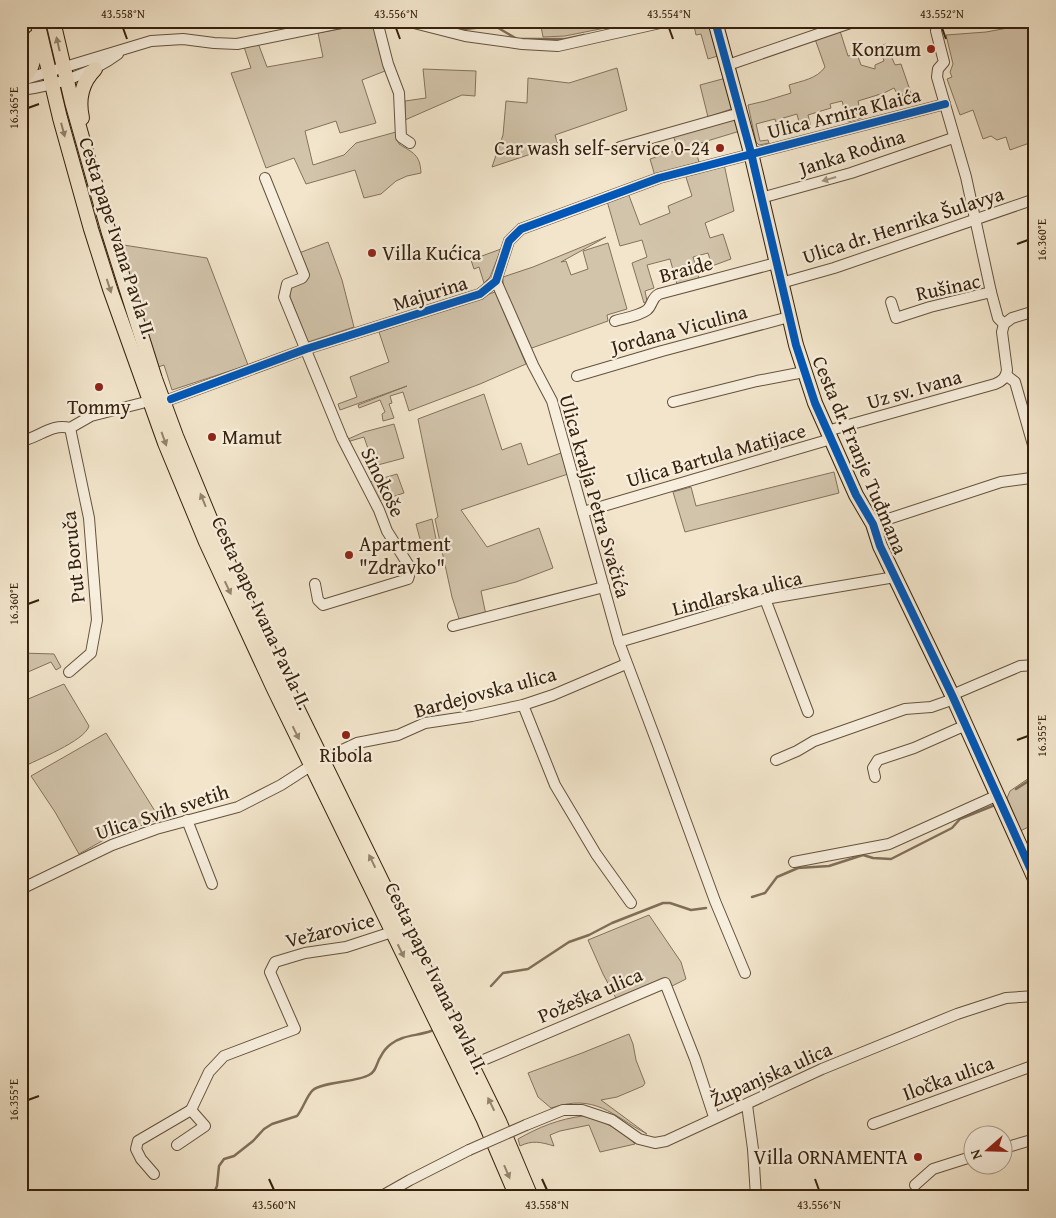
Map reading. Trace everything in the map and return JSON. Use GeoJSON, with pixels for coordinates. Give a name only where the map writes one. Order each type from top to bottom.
{"type":"FeatureCollection","features":[{"type":"Feature","properties":{"kind":"main road","name":"Cesta pape Ivana Pavla II."},"geometry":{"type":"LineString","coordinates":[[53,21],[83,143],[109,233],[155,379],[176,436],[235,579],[392,932],[484,1120],[517,1197]]}},
{"type":"Feature","properties":{"kind":"main road","name":"Cesta dr. Franje Tuđmana"},"geometry":{"type":"LineString","coordinates":[[715,21],[751,153],[789,317],[804,372],[829,435],[856,495],[873,524],[880,546],[953,697],[1033,874]]}},
{"type":"Feature","properties":{"kind":"main road","name":"Cesta pape Ivana Pavla II."},"geometry":{"type":"LineString","coordinates":[[37,23],[91,229],[110,289],[165,443],[206,542],[274,689],[318,762],[499,1121],[531,1197]]}},
{"type":"Feature","properties":{"kind":"main road"},"geometry":{"type":"LineString","coordinates":[[21,80],[29,72],[35,57],[37,23]]}},
{"type":"Feature","properties":{"kind":"main road"},"geometry":{"type":"LineString","coordinates":[[83,143],[84,128],[80,102],[84,85],[95,69]]}},
{"type":"Feature","properties":{"kind":"street"},"geometry":{"type":"LineString","coordinates":[[21,80],[50,77],[65,73],[151,41],[183,39],[237,44],[350,21]]}},
{"type":"Feature","properties":{"kind":"street"},"geometry":{"type":"LineString","coordinates":[[377,21],[388,64],[399,93],[401,137],[410,143]]}},
{"type":"Feature","properties":{"kind":"street"},"geometry":{"type":"LineString","coordinates":[[406,21],[466,36],[522,44],[558,46],[669,21]]}},
{"type":"Feature","properties":{"kind":"street"},"geometry":{"type":"LineString","coordinates":[[728,65],[856,21]]}},
{"type":"Feature","properties":{"kind":"street"},"geometry":{"type":"LineString","coordinates":[[937,22],[936,31],[944,62],[938,69],[937,76],[953,138],[966,177],[991,292]]}},
{"type":"Feature","properties":{"kind":"street"},"geometry":{"type":"LineString","coordinates":[[65,73],[95,69],[122,51]]}},
{"type":"Feature","properties":{"kind":"street"},"geometry":{"type":"LineString","coordinates":[[21,90],[50,77]]}},
{"type":"Feature","properties":{"kind":"street","name":"Ulica Arnira Klaića"},"geometry":{"type":"LineString","coordinates":[[751,153],[945,104]]}},
{"type":"Feature","properties":{"kind":"street"},"geometry":{"type":"LineString","coordinates":[[620,147],[740,114]]}},
{"type":"Feature","properties":{"kind":"street","name":"Janka Rodina"},"geometry":{"type":"LineString","coordinates":[[761,198],[851,173],[953,138]]}},
{"type":"Feature","properties":{"kind":"street","name":"Majurina"},"geometry":{"type":"LineString","coordinates":[[171,399],[306,349],[480,294],[496,281],[509,241],[521,229],[659,178],[751,153]]}},
{"type":"Feature","properties":{"kind":"street"},"geometry":{"type":"LineString","coordinates":[[265,178],[304,275],[302,278],[287,284],[284,297],[306,349]]}},
{"type":"Feature","properties":{"kind":"street","name":"Ulica dr. Henrika Šulavya"},"geometry":{"type":"LineString","coordinates":[[781,283],[834,268],[1035,199]]}},
{"type":"Feature","properties":{"kind":"street","name":"Braide"},"geometry":{"type":"LineString","coordinates":[[615,321],[649,309],[654,296],[659,294],[776,263]]}},
{"type":"Feature","properties":{"kind":"street","name":"Ulica kralja Petra Svačića"},"geometry":{"type":"LineString","coordinates":[[496,281],[533,365],[552,401],[626,664]]}},
{"type":"Feature","properties":{"kind":"street","name":"Rušinac"},"geometry":{"type":"LineString","coordinates":[[891,302],[896,318],[930,306],[991,292],[998,318],[1004,324]]}},
{"type":"Feature","properties":{"kind":"street"},"geometry":{"type":"LineString","coordinates":[[1035,311],[1012,318],[1004,324],[1002,332],[1006,375],[1015,382],[1035,452]]}},
{"type":"Feature","properties":{"kind":"street","name":"Jordana Viculina"},"geometry":{"type":"LineString","coordinates":[[577,376],[789,317]]}},
{"type":"Feature","properties":{"kind":"street","name":"Sinokoše"},"geometry":{"type":"LineString","coordinates":[[306,349],[342,438],[387,531],[411,569],[408,579],[323,605],[318,600],[315,584]]}},
{"type":"Feature","properties":{"kind":"street"},"geometry":{"type":"LineString","coordinates":[[673,402],[757,381],[804,372]]}},
{"type":"Feature","properties":{"kind":"street","name":"Uz sv. Ivana"},"geometry":{"type":"LineString","coordinates":[[829,435],[996,384],[1002,381],[1006,375]]}},
{"type":"Feature","properties":{"kind":"street"},"geometry":{"type":"LineString","coordinates":[[21,441],[29,440],[52,428],[70,428],[91,416],[142,403]]}},
{"type":"Feature","properties":{"kind":"street","name":"Put Boruča"},"geometry":{"type":"LineString","coordinates":[[69,672],[91,652],[97,620],[89,518],[70,428]]}},
{"type":"Feature","properties":{"kind":"street","name":"Ulica Bartula Matijace"},"geometry":{"type":"LineString","coordinates":[[583,512],[829,435]]}},
{"type":"Feature","properties":{"kind":"street"},"geometry":{"type":"LineString","coordinates":[[873,524],[1000,482],[1031,478],[1035,473]]}},
{"type":"Feature","properties":{"kind":"street","name":"Lindlarska ulica"},"geometry":{"type":"LineString","coordinates":[[619,642],[765,599],[895,577]]}},
{"type":"Feature","properties":{"kind":"street"},"geometry":{"type":"LineString","coordinates":[[453,626],[604,587]]}},
{"type":"Feature","properties":{"kind":"street"},"geometry":{"type":"LineString","coordinates":[[765,599],[808,712]]}},
{"type":"Feature","properties":{"kind":"street"},"geometry":{"type":"LineString","coordinates":[[626,664],[715,901],[746,973]]}},
{"type":"Feature","properties":{"kind":"street","name":"Bardejovska ulica"},"geometry":{"type":"LineString","coordinates":[[318,762],[357,743],[398,735],[425,724],[523,705],[626,664]]}},
{"type":"Feature","properties":{"kind":"street"},"geometry":{"type":"LineString","coordinates":[[776,760],[814,741],[905,709],[931,707],[1020,666],[1035,664]]}},
{"type":"Feature","properties":{"kind":"street"},"geometry":{"type":"LineString","coordinates":[[523,705],[554,785],[596,854],[631,903]]}},
{"type":"Feature","properties":{"kind":"street"},"geometry":{"type":"LineString","coordinates":[[875,777],[873,768],[878,760],[914,748],[966,726]]}},
{"type":"Feature","properties":{"kind":"street","name":"Ulica Svih svetih"},"geometry":{"type":"LineString","coordinates":[[21,889],[112,845],[187,820],[238,807],[281,785],[318,762]]}},
{"type":"Feature","properties":{"kind":"street"},"geometry":{"type":"LineString","coordinates":[[794,862],[889,844],[998,795]]}},
{"type":"Feature","properties":{"kind":"street"},"geometry":{"type":"LineString","coordinates":[[187,820],[212,884]]}},
{"type":"Feature","properties":{"kind":"street","name":"Vežarovice"},"geometry":{"type":"LineString","coordinates":[[191,1110],[209,1072],[224,1056],[295,1029],[270,972],[275,962],[304,953],[346,947],[392,932]]}},
{"type":"Feature","properties":{"kind":"street","name":"Požeška ulica"},"geometry":{"type":"LineString","coordinates":[[480,1061],[664,983],[695,1059],[714,1118]]}},
{"type":"Feature","properties":{"kind":"street","name":"Županjska ulica"},"geometry":{"type":"LineString","coordinates":[[380,1197],[469,1150],[563,1110],[582,1110],[612,1120],[640,1139],[655,1143],[666,1141],[822,1069],[956,1014],[1006,998],[1035,996]]}},
{"type":"Feature","properties":{"kind":"street","name":"Iločka ulica"},"geometry":{"type":"LineString","coordinates":[[873,1124],[1035,1065]]}},
{"type":"Feature","properties":{"kind":"street"},"geometry":{"type":"LineString","coordinates":[[747,1105],[753,1149],[756,1197]]}},
{"type":"Feature","properties":{"kind":"street"},"geometry":{"type":"LineString","coordinates":[[154,1174],[141,1159],[136,1149],[138,1141],[191,1110],[205,1126],[176,1145]]}},
{"type":"Feature","properties":{"kind":"street"},"geometry":{"type":"LineString","coordinates":[[1014,1145],[1035,1139]]}},
{"type":"Feature","properties":{"kind":"street"},"geometry":{"type":"LineString","coordinates":[[915,1185],[933,1169],[964,1159]]}},
{"type":"Feature","properties":{"kind":"shaded area"},"geometry":{"type":"Polygon","coordinates":[[[540,21],[614,21],[615,26],[565,36],[543,37],[540,21]]]}},
{"type":"Feature","properties":{"kind":"shaded area"},"geometry":{"type":"Polygon","coordinates":[[[693,21],[712,21],[721,55],[708,59],[701,34],[696,35],[693,21]]]}},
{"type":"Feature","properties":{"kind":"shaded area"},"geometry":{"type":"Polygon","coordinates":[[[373,23],[385,71],[362,80],[376,123],[340,133],[336,121],[305,131],[313,165],[344,155],[356,143],[396,132],[399,144],[412,152],[417,158],[421,173],[396,181],[381,194],[364,198],[355,170],[306,184],[294,158],[266,168],[231,73],[251,68],[244,47],[258,43],[267,67],[323,57],[318,33],[373,23]]]}},
{"type":"Feature","properties":{"kind":"shaded area"},"geometry":{"type":"Polygon","coordinates":[[[1035,23],[1035,141],[1010,150],[1006,137],[997,140],[991,136],[983,139],[973,110],[960,115],[947,79],[952,77],[950,72],[953,64],[946,35],[986,32],[1035,23]]]}},
{"type":"Feature","properties":{"kind":"shaded area"},"geometry":{"type":"Polygon","coordinates":[[[840,31],[848,56],[857,54],[861,65],[875,69],[875,65],[884,61],[879,46],[886,44],[895,65],[901,64],[913,99],[904,99],[903,95],[899,97],[894,88],[858,101],[862,118],[848,122],[842,101],[830,104],[831,108],[808,115],[811,127],[801,130],[797,114],[780,119],[783,131],[779,132],[775,119],[756,124],[760,141],[768,140],[769,143],[759,145],[756,142],[748,105],[791,93],[789,85],[808,79],[822,71],[825,67],[815,39],[840,31]]]}},
{"type":"Feature","properties":{"kind":"shaded area"},"geometry":{"type":"Polygon","coordinates":[[[617,68],[627,110],[555,135],[558,145],[492,167],[503,135],[506,101],[527,103],[528,78],[569,83],[617,68]]]}},
{"type":"Feature","properties":{"kind":"shaded area"},"geometry":{"type":"Polygon","coordinates":[[[423,69],[476,71],[475,96],[462,95],[405,120],[405,101],[426,98],[423,69]]]}},
{"type":"Feature","properties":{"kind":"shaded area"},"geometry":{"type":"Polygon","coordinates":[[[726,78],[734,108],[708,117],[700,85],[726,78]]]}},
{"type":"Feature","properties":{"kind":"shaded area"},"geometry":{"type":"Polygon","coordinates":[[[736,118],[740,131],[694,145],[699,162],[655,176],[650,159],[678,150],[673,135],[736,118]]]}},
{"type":"Feature","properties":{"kind":"shaded area"},"geometry":{"type":"Polygon","coordinates":[[[724,164],[734,211],[705,223],[710,238],[723,234],[731,259],[712,266],[708,253],[693,257],[699,278],[677,284],[670,259],[647,265],[654,288],[645,291],[647,301],[644,303],[632,263],[647,257],[642,240],[620,246],[607,201],[628,193],[640,225],[670,213],[668,206],[692,196],[685,174],[724,164]]]}},
{"type":"Feature","properties":{"kind":"shaded area"},"geometry":{"type":"Polygon","coordinates":[[[606,237],[561,262],[566,261],[571,275],[588,269],[583,251],[608,243],[627,309],[607,315],[608,321],[529,349],[503,288],[503,277],[533,267],[606,237]]]}},
{"type":"Feature","properties":{"kind":"shaded area"},"geometry":{"type":"Polygon","coordinates":[[[328,242],[342,280],[354,327],[308,342],[290,297],[290,287],[308,279],[299,253],[328,242]]]}},
{"type":"Feature","properties":{"kind":"shaded area"},"geometry":{"type":"Polygon","coordinates":[[[117,244],[207,258],[248,365],[172,390],[164,365],[158,367],[117,244]]]}},
{"type":"Feature","properties":{"kind":"shaded area"},"geometry":{"type":"Polygon","coordinates":[[[501,249],[490,277],[484,283],[479,267],[474,269],[471,260],[501,249]]]}},
{"type":"Feature","properties":{"kind":"shaded area"},"geometry":{"type":"Polygon","coordinates":[[[495,292],[526,364],[409,411],[403,392],[390,396],[392,403],[389,404],[394,418],[383,421],[382,414],[385,412],[380,400],[359,408],[358,405],[407,386],[340,410],[338,404],[357,397],[350,377],[389,362],[379,332],[495,292]]]}},
{"type":"Feature","properties":{"kind":"shaded area"},"geometry":{"type":"Polygon","coordinates":[[[484,394],[502,450],[521,443],[528,465],[561,453],[568,474],[461,510],[487,547],[539,528],[553,568],[516,582],[481,591],[486,615],[460,622],[452,597],[435,519],[438,517],[418,419],[484,394]]]}},
{"type":"Feature","properties":{"kind":"shaded area"},"geometry":{"type":"Polygon","coordinates":[[[394,424],[404,458],[374,466],[364,437],[347,442],[346,440],[364,432],[394,424]]]}},
{"type":"Feature","properties":{"kind":"shaded area"},"geometry":{"type":"Polygon","coordinates":[[[834,472],[839,493],[685,532],[673,492],[691,487],[696,506],[834,472]]]}},
{"type":"Feature","properties":{"kind":"shaded area"},"geometry":{"type":"Polygon","coordinates":[[[397,474],[404,493],[379,501],[370,482],[397,474]]]}},
{"type":"Feature","properties":{"kind":"shaded area"},"geometry":{"type":"Polygon","coordinates":[[[432,519],[436,539],[421,543],[416,524],[432,519]]]}},
{"type":"Feature","properties":{"kind":"shaded area"},"geometry":{"type":"Polygon","coordinates":[[[21,653],[54,654],[61,667],[56,670],[51,662],[21,675],[21,653]]]}},
{"type":"Feature","properties":{"kind":"shaded area"},"geometry":{"type":"Polygon","coordinates":[[[64,684],[89,726],[86,732],[70,744],[21,768],[21,702],[64,684]]]}},
{"type":"Feature","properties":{"kind":"shaded area"},"geometry":{"type":"Polygon","coordinates":[[[106,733],[160,819],[109,837],[79,854],[55,812],[31,776],[106,733]]]}},
{"type":"Feature","properties":{"kind":"shaded area"},"geometry":{"type":"Polygon","coordinates":[[[1035,774],[1035,824],[1020,831],[1007,798],[1010,791],[1035,774]]]}},
{"type":"Feature","properties":{"kind":"shaded area"},"geometry":{"type":"Polygon","coordinates":[[[649,915],[681,962],[686,979],[670,987],[617,1000],[588,940],[649,915]]]}},
{"type":"Feature","properties":{"kind":"shaded area"},"geometry":{"type":"Polygon","coordinates":[[[629,1034],[645,1083],[643,1086],[617,1097],[601,1100],[647,1134],[602,1108],[580,1103],[551,1108],[538,1097],[528,1073],[629,1034]]]}},
{"type":"Feature","properties":{"kind":"shaded area"},"geometry":{"type":"Polygon","coordinates":[[[583,1116],[611,1126],[635,1144],[600,1152],[589,1125],[550,1135],[554,1146],[537,1142],[520,1146],[518,1139],[534,1131],[557,1121],[583,1116]]]}},
{"type":"Feature","properties":{"kind":"waterway"},"geometry":{"type":"LineString","coordinates":[[431,21],[464,29],[495,26],[517,39]]}},
{"type":"Feature","properties":{"kind":"waterway"},"geometry":{"type":"LineString","coordinates":[[522,39],[565,39],[584,35]]}},
{"type":"Feature","properties":{"kind":"waterway"},"geometry":{"type":"LineString","coordinates":[[1016,789],[1035,777]]}},
{"type":"Feature","properties":{"kind":"waterway"},"geometry":{"type":"LineString","coordinates":[[752,897],[765,893],[777,877],[798,868],[829,866],[863,855],[873,858],[891,859],[952,828],[960,819],[995,805]]}},
{"type":"Feature","properties":{"kind":"waterway"},"geometry":{"type":"LineString","coordinates":[[491,986],[503,973],[528,969],[569,942],[663,903],[670,903],[691,910],[706,908]]}},
{"type":"Feature","properties":{"kind":"waterway"},"geometry":{"type":"LineString","coordinates":[[212,1197],[217,1186],[219,1166],[224,1159],[234,1156],[272,1124],[297,1116],[313,1090],[324,1085],[369,1075],[374,1071],[383,1053],[395,1041],[431,1031]]}},
{"type":"Feature","properties":{"kind":"cycle path"},"geometry":{"type":"LineString","coordinates":[[715,21],[751,153],[796,345],[815,403],[856,495],[873,524],[880,546],[952,695],[1035,879]]}},
{"type":"Feature","properties":{"kind":"cycle path"},"geometry":{"type":"LineString","coordinates":[[171,399],[306,349],[480,294],[496,281],[509,241],[521,229],[659,178],[945,104]]}},
{"type":"Feature","properties":{"kind":"place","name":"Konzum"},"geometry":{"type":"Point","coordinates":[931,49]}},
{"type":"Feature","properties":{"kind":"place","name":"Car wash self-service 0-24"},"geometry":{"type":"Point","coordinates":[720,148]}},
{"type":"Feature","properties":{"kind":"place","name":"Villa Kućica"},"geometry":{"type":"Point","coordinates":[372,253]}},
{"type":"Feature","properties":{"kind":"place","name":"Tommy"},"geometry":{"type":"Point","coordinates":[99,387]}},
{"type":"Feature","properties":{"kind":"place","name":"Mamut"},"geometry":{"type":"Point","coordinates":[212,437]}},
{"type":"Feature","properties":{"kind":"place","name":"Apartment \"Zdravko\""},"geometry":{"type":"Point","coordinates":[349,555]}},
{"type":"Feature","properties":{"kind":"place","name":"Ribola"},"geometry":{"type":"Point","coordinates":[346,735]}},
{"type":"Feature","properties":{"kind":"place","name":"Villa ORNAMENTA"},"geometry":{"type":"Point","coordinates":[918,1157]}}]}
